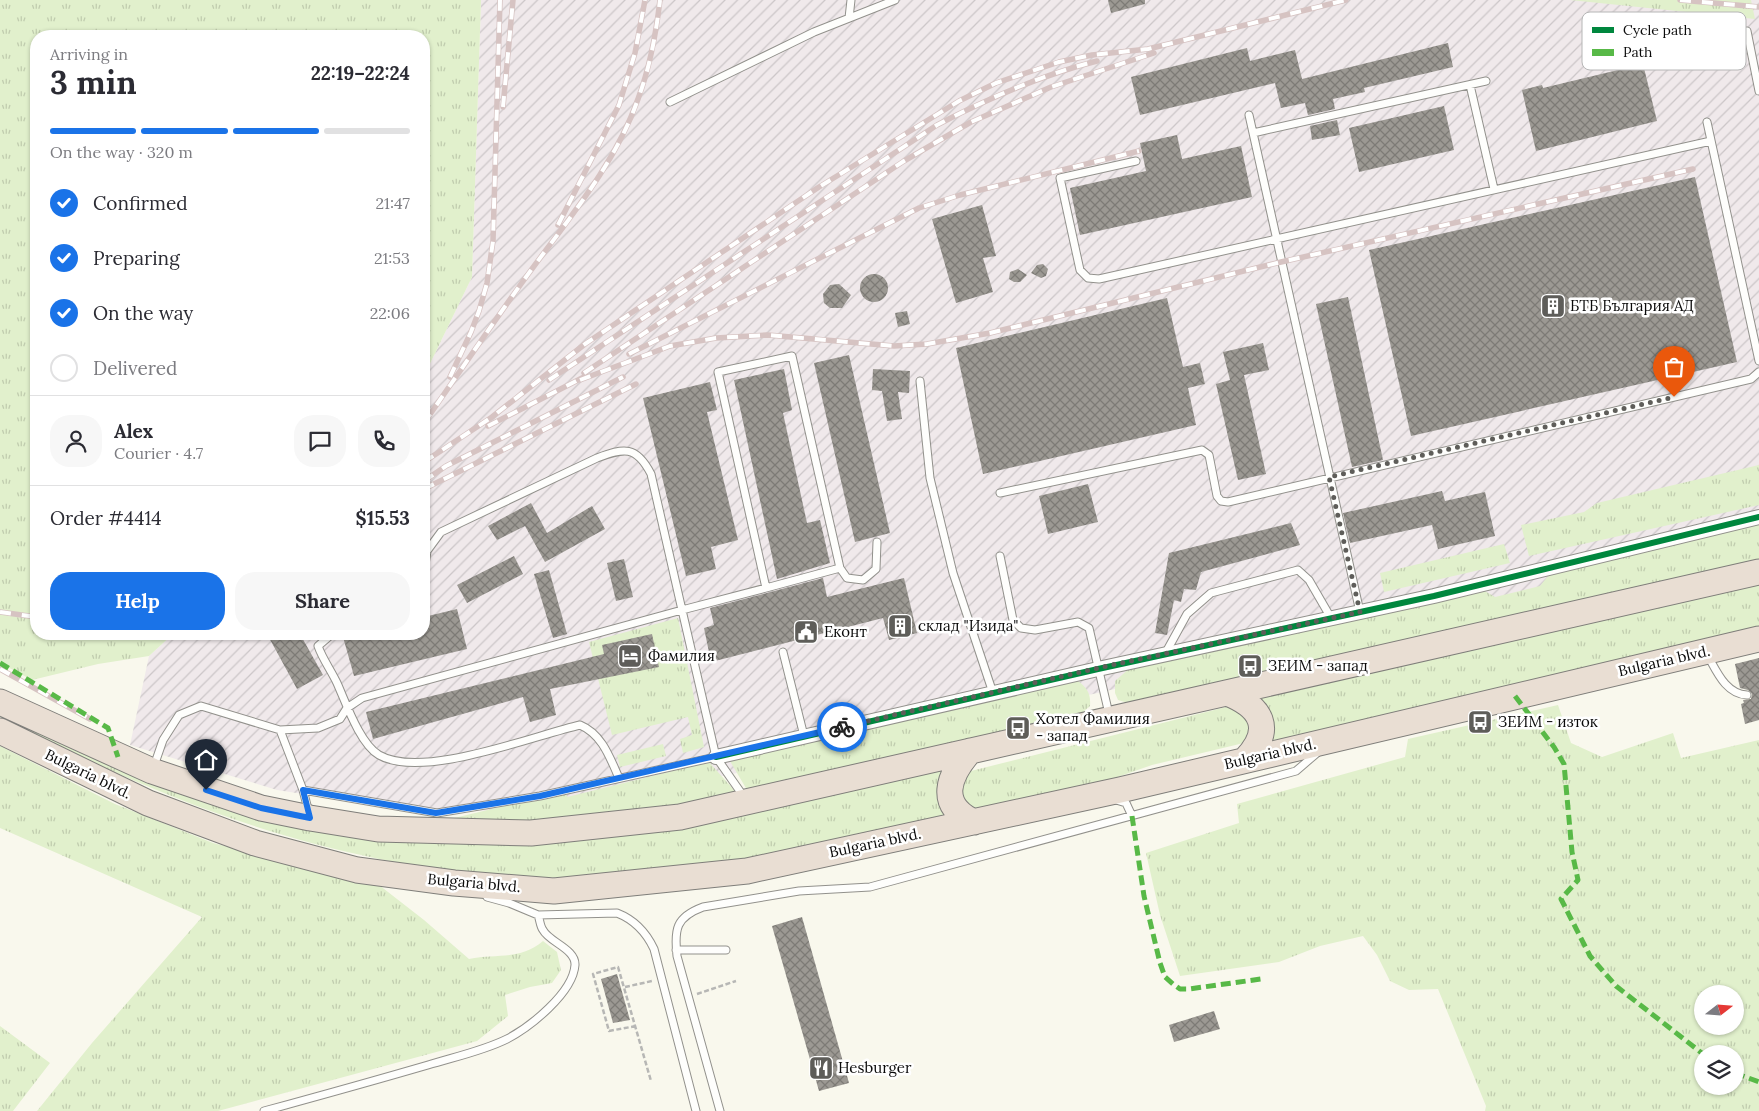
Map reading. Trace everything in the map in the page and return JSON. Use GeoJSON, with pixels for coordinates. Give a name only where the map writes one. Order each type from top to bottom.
{"type":"FeatureCollection","features":[{"type":"Feature","properties":{"kind":"highway","name":"Bulgaria blvd."},"geometry":{"type":"LineString","coordinates":[[0,702],[152,772],[261,808],[378,829],[531,833],[680,817],[1759,572]]}},
{"type":"Feature","properties":{"kind":"highway","name":"Bulgaria blvd."},"geometry":{"type":"LineString","coordinates":[[0,731],[148,803],[255,843],[357,870],[454,882],[554,890],[748,871],[1080,799],[1759,639]]}},
{"type":"Feature","properties":{"kind":"highway"},"geometry":{"type":"LineString","coordinates":[[1227,693],[1243,699],[1252,707],[1259,716],[1262,725],[1262,736],[1256,748],[1246,759]]}},
{"type":"Feature","properties":{"kind":"highway"},"geometry":{"type":"LineString","coordinates":[[970,751],[959,763],[953,776],[950,785],[950,798],[961,816],[974,822]]}},
{"type":"Feature","properties":{"kind":"street"},"geometry":{"type":"LineString","coordinates":[[716,757],[1098,668],[1332,619],[1759,517]]}},
{"type":"Feature","properties":{"kind":"lane"},"geometry":{"type":"LineString","coordinates":[[849,18],[851,0]]}},
{"type":"Feature","properties":{"kind":"lane"},"geometry":{"type":"LineString","coordinates":[[670,102],[814,32],[895,0]]}},
{"type":"Feature","properties":{"kind":"lane"},"geometry":{"type":"LineString","coordinates":[[1747,32],[1759,90]]}},
{"type":"Feature","properties":{"kind":"lane"},"geometry":{"type":"LineString","coordinates":[[1253,133],[1486,82]]}},
{"type":"Feature","properties":{"kind":"lane"},"geometry":{"type":"LineString","coordinates":[[1470,85],[1494,189]]}},
{"type":"Feature","properties":{"kind":"lane"},"geometry":{"type":"LineString","coordinates":[[1249,115],[1360,612]]}},
{"type":"Feature","properties":{"kind":"lane"},"geometry":{"type":"LineString","coordinates":[[1707,122],[1759,361]]}},
{"type":"Feature","properties":{"kind":"lane"},"geometry":{"type":"LineString","coordinates":[[1136,162],[1060,178],[1080,270],[1088,278],[1099,279],[1711,141]]}},
{"type":"Feature","properties":{"kind":"lane"},"geometry":{"type":"LineString","coordinates":[[766,588],[718,372],[792,356],[840,568],[847,578],[863,580],[876,569],[877,542]]}},
{"type":"Feature","properties":{"kind":"lane"},"geometry":{"type":"LineString","coordinates":[[1000,493],[1202,450],[1209,455],[1218,496],[1221,501],[1228,502],[1750,379],[1759,372]]}},
{"type":"Feature","properties":{"kind":"lane"},"geometry":{"type":"LineString","coordinates":[[920,381],[930,478],[953,573],[993,692]]}},
{"type":"Feature","properties":{"kind":"lane"},"geometry":{"type":"LineString","coordinates":[[430,547],[441,532],[597,458],[618,450],[635,452],[644,461],[651,474],[716,757],[748,802]]}},
{"type":"Feature","properties":{"kind":"lane"},"geometry":{"type":"LineString","coordinates":[[1000,556],[1013,620],[1021,628],[1035,630],[1078,622],[1089,628],[1110,719]]}},
{"type":"Feature","properties":{"kind":"lane"},"geometry":{"type":"LineString","coordinates":[[152,772],[164,740],[179,715],[201,706],[280,730],[318,728],[340,719],[346,708],[362,698],[840,568]]}},
{"type":"Feature","properties":{"kind":"lane"},"geometry":{"type":"LineString","coordinates":[[1165,655],[1187,614],[1210,593],[1298,570],[1309,580],[1332,619]]}},
{"type":"Feature","properties":{"kind":"lane"},"geometry":{"type":"LineString","coordinates":[[325,640],[318,646],[346,708],[362,736],[378,755],[406,763],[449,760],[580,725],[592,730],[607,752],[619,778]]}},
{"type":"Feature","properties":{"kind":"lane"},"geometry":{"type":"LineString","coordinates":[[1705,651],[1728,686],[1739,694],[1747,695]]}},
{"type":"Feature","properties":{"kind":"lane"},"geometry":{"type":"LineString","coordinates":[[783,652],[804,736]]}},
{"type":"Feature","properties":{"kind":"lane"},"geometry":{"type":"LineString","coordinates":[[280,730],[303,790],[310,818]]}},
{"type":"Feature","properties":{"kind":"lane"},"geometry":{"type":"LineString","coordinates":[[720,1111],[676,950],[676,930],[689,912],[703,907],[799,891],[870,888],[1296,771],[1332,739]]}},
{"type":"Feature","properties":{"kind":"lane"},"geometry":{"type":"LineString","coordinates":[[303,790],[436,813],[540,796],[716,757]]}},
{"type":"Feature","properties":{"kind":"lane"},"geometry":{"type":"LineString","coordinates":[[1080,799],[1118,800],[1126,803],[1132,816]]}},
{"type":"Feature","properties":{"kind":"lane"},"geometry":{"type":"LineString","coordinates":[[454,882],[479,894],[509,903],[538,916],[617,913],[627,917],[648,935],[654,949],[696,1111]]}},
{"type":"Feature","properties":{"kind":"lane"},"geometry":{"type":"LineString","coordinates":[[264,1111],[465,1054],[505,1040],[521,1031],[536,1020],[561,994],[570,980],[575,966],[571,955],[543,931],[538,916]]}},
{"type":"Feature","properties":{"kind":"lane"},"geometry":{"type":"LineString","coordinates":[[676,950],[726,950]]}},
{"type":"Feature","properties":{"kind":"path"},"geometry":{"type":"LineString","coordinates":[[636,1026],[609,1031],[593,974],[618,967],[636,1026],[651,1081]]}},
{"type":"Feature","properties":{"kind":"path"},"geometry":{"type":"LineString","coordinates":[[688,997],[736,981]]}},
{"type":"Feature","properties":{"kind":"shaded area"},"geometry":{"type":"Polygon","coordinates":[[[481,0],[1759,0],[1759,540],[1497,602],[869,745],[605,801],[506,811],[407,810],[277,790],[130,745],[149,656],[166,640],[430,640],[430,364],[472,277],[481,0]]]}},
{"type":"Feature","properties":{"kind":"green space"},"geometry":{"type":"Polygon","coordinates":[[[0,0],[481,0],[472,277],[430,364],[430,30],[30,30],[30,640],[166,640],[149,656],[98,664],[32,680],[0,663],[0,0]]]}},
{"type":"Feature","properties":{"kind":"green space"},"geometry":{"type":"Polygon","coordinates":[[[1570,0],[1751,0],[1755,19],[1746,18],[1746,12],[1687,12],[1570,0]]]}},
{"type":"Feature","properties":{"kind":"green space"},"geometry":{"type":"Polygon","coordinates":[[[1759,465],[1759,505],[1529,556],[1521,525],[1584,512],[1597,503],[1759,465]]]}},
{"type":"Feature","properties":{"kind":"green space"},"geometry":{"type":"Polygon","coordinates":[[[1759,524],[1759,563],[1128,703],[1118,700],[1115,693],[1115,681],[1131,667],[1485,591],[1495,597],[1540,586],[1548,576],[1690,538],[1759,524]]]}},
{"type":"Feature","properties":{"kind":"green space"},"geometry":{"type":"Polygon","coordinates":[[[1504,544],[1510,563],[1384,592],[1380,573],[1504,544]]]}},
{"type":"Feature","properties":{"kind":"green space"},"geometry":{"type":"Polygon","coordinates":[[[1759,581],[1759,630],[1265,746],[1255,699],[1759,581]]]}},
{"type":"Feature","properties":{"kind":"green space"},"geometry":{"type":"Polygon","coordinates":[[[678,618],[704,747],[683,753],[680,739],[692,735],[688,717],[612,735],[589,642],[678,618]]]}},
{"type":"Feature","properties":{"kind":"green space"},"geometry":{"type":"Polygon","coordinates":[[[1078,681],[1086,689],[1090,698],[1090,706],[1083,712],[964,740],[750,795],[727,756],[1078,681]]]}},
{"type":"Feature","properties":{"kind":"green space"},"geometry":{"type":"Polygon","coordinates":[[[1558,705],[1571,743],[1602,757],[1673,733],[1681,758],[1759,740],[1759,1111],[1485,1111],[1486,1106],[1438,989],[1409,990],[1390,981],[1377,955],[1363,936],[1320,946],[1279,962],[1180,976],[1160,915],[1146,853],[1239,823],[1237,804],[1405,757],[1408,739],[1558,705]]]}},
{"type":"Feature","properties":{"kind":"green space"},"geometry":{"type":"Polygon","coordinates":[[[1226,707],[1245,712],[1251,719],[1248,742],[1152,765],[1086,788],[976,812],[964,807],[960,781],[971,771],[1226,707]]]}},
{"type":"Feature","properties":{"kind":"green space"},"geometry":{"type":"Polygon","coordinates":[[[0,711],[365,832],[729,817],[947,769],[954,819],[796,853],[630,876],[529,877],[449,870],[371,857],[296,839],[221,815],[74,754],[0,717],[0,711]]]}},
{"type":"Feature","properties":{"kind":"green space"},"geometry":{"type":"Polygon","coordinates":[[[663,744],[666,756],[620,767],[617,755],[663,744]]]}},
{"type":"Feature","properties":{"kind":"green space"},"geometry":{"type":"Polygon","coordinates":[[[0,746],[115,804],[213,843],[379,885],[424,920],[469,959],[516,954],[534,947],[543,941],[557,952],[561,970],[552,983],[530,987],[505,995],[508,1016],[477,1041],[218,1111],[37,1111],[92,1043],[202,917],[0,828],[0,746]]]}},
{"type":"Feature","properties":{"kind":"green space"},"geometry":{"type":"Polygon","coordinates":[[[709,762],[734,790],[731,799],[543,822],[442,821],[566,791],[567,797],[709,762]]]}},
{"type":"Feature","properties":{"kind":"green space"},"geometry":{"type":"Polygon","coordinates":[[[0,1026],[50,1063],[13,1111],[0,1111],[0,1026]]]}},
{"type":"Feature","properties":{"kind":"building"},"geometry":{"type":"Polygon","coordinates":[[[1108,0],[1145,0],[1145,4],[1111,13],[1108,0]]]}},
{"type":"Feature","properties":{"kind":"building"},"geometry":{"type":"Polygon","coordinates":[[[1448,43],[1453,67],[1364,88],[1365,92],[1333,99],[1335,109],[1308,115],[1305,103],[1281,108],[1275,83],[1140,115],[1131,77],[1247,48],[1250,61],[1295,50],[1302,79],[1448,43]]]}},
{"type":"Feature","properties":{"kind":"building"},"geometry":{"type":"Polygon","coordinates":[[[1618,70],[1644,70],[1657,121],[1536,151],[1522,90],[1542,85],[1543,88],[1618,70]]]}},
{"type":"Feature","properties":{"kind":"building"},"geometry":{"type":"Polygon","coordinates":[[[1444,106],[1454,150],[1359,172],[1349,128],[1444,106]]]}},
{"type":"Feature","properties":{"kind":"building"},"geometry":{"type":"Polygon","coordinates":[[[1337,120],[1340,135],[1312,140],[1310,126],[1337,120]]]}},
{"type":"Feature","properties":{"kind":"building"},"geometry":{"type":"Polygon","coordinates":[[[1177,135],[1182,159],[1241,146],[1252,197],[1080,235],[1070,188],[1146,171],[1140,143],[1177,135]]]}},
{"type":"Feature","properties":{"kind":"building","name":"БТБ България АД"},"geometry":{"type":"Polygon","coordinates":[[[1695,177],[1737,362],[1411,436],[1369,250],[1695,177]]]}},
{"type":"Feature","properties":{"kind":"building"},"geometry":{"type":"Polygon","coordinates":[[[982,205],[996,256],[983,258],[993,292],[956,303],[932,219],[982,205]]]}},
{"type":"Feature","properties":{"kind":"building"},"geometry":{"type":"Polygon","coordinates":[[[1043,264],[1048,269],[1046,276],[1041,278],[1031,273],[1037,265],[1043,264]]]}},
{"type":"Feature","properties":{"kind":"building"},"geometry":{"type":"Polygon","coordinates":[[[1018,269],[1027,275],[1020,282],[1014,282],[1009,279],[1010,272],[1018,269]]]}},
{"type":"Feature","properties":{"kind":"building"},"geometry":{"type":"Polygon","coordinates":[[[874,274],[884,278],[888,288],[884,298],[874,302],[864,298],[860,288],[864,278],[874,274]]]}},
{"type":"Feature","properties":{"kind":"building"},"geometry":{"type":"Polygon","coordinates":[[[839,284],[851,295],[842,308],[830,308],[824,303],[823,294],[830,285],[839,284]]]}},
{"type":"Feature","properties":{"kind":"building"},"geometry":{"type":"Polygon","coordinates":[[[1348,297],[1383,460],[1352,467],[1316,304],[1348,297]]]}},
{"type":"Feature","properties":{"kind":"building"},"geometry":{"type":"Polygon","coordinates":[[[1167,298],[1183,367],[1200,363],[1205,384],[1188,388],[1196,425],[983,474],[956,348],[1167,298]]]}},
{"type":"Feature","properties":{"kind":"building"},"geometry":{"type":"Polygon","coordinates":[[[907,311],[910,324],[898,327],[895,313],[907,311]]]}},
{"type":"Feature","properties":{"kind":"building"},"geometry":{"type":"Polygon","coordinates":[[[1263,343],[1269,370],[1244,375],[1266,474],[1238,480],[1216,384],[1230,380],[1223,352],[1263,343]]]}},
{"type":"Feature","properties":{"kind":"building"},"geometry":{"type":"Polygon","coordinates":[[[849,355],[890,533],[855,542],[814,363],[849,355]]]}},
{"type":"Feature","properties":{"kind":"building"},"geometry":{"type":"Polygon","coordinates":[[[784,369],[792,410],[783,413],[807,523],[820,520],[830,563],[777,579],[734,380],[784,369]]]}},
{"type":"Feature","properties":{"kind":"building"},"geometry":{"type":"Polygon","coordinates":[[[873,369],[910,371],[909,393],[898,392],[902,419],[887,421],[882,391],[872,390],[873,369]]]}},
{"type":"Feature","properties":{"kind":"building"},"geometry":{"type":"Polygon","coordinates":[[[710,382],[717,410],[707,412],[738,540],[711,547],[716,569],[686,576],[643,398],[710,382]]]}},
{"type":"Feature","properties":{"kind":"building"},"geometry":{"type":"Polygon","coordinates":[[[1088,484],[1098,522],[1048,534],[1039,496],[1088,484]]]}},
{"type":"Feature","properties":{"kind":"building"},"geometry":{"type":"Polygon","coordinates":[[[1442,491],[1445,501],[1485,492],[1495,536],[1438,549],[1432,525],[1350,543],[1343,513],[1442,491]]]}},
{"type":"Feature","properties":{"kind":"building"},"geometry":{"type":"Polygon","coordinates":[[[531,503],[547,533],[592,506],[605,529],[545,562],[525,526],[497,540],[488,526],[531,503]]]}},
{"type":"Feature","properties":{"kind":"building"},"geometry":{"type":"Polygon","coordinates":[[[1291,523],[1300,545],[1201,572],[1196,590],[1184,589],[1181,602],[1174,600],[1167,635],[1155,633],[1169,553],[1291,523]]]}},
{"type":"Feature","properties":{"kind":"building"},"geometry":{"type":"Polygon","coordinates":[[[514,556],[523,574],[467,603],[457,585],[514,556]]]}},
{"type":"Feature","properties":{"kind":"building"},"geometry":{"type":"Polygon","coordinates":[[[624,559],[633,597],[616,601],[607,563],[624,559]]]}},
{"type":"Feature","properties":{"kind":"building"},"geometry":{"type":"Polygon","coordinates":[[[549,570],[567,634],[553,638],[534,574],[549,570]]]}},
{"type":"Feature","properties":{"kind":"building"},"geometry":{"type":"Polygon","coordinates":[[[823,578],[827,597],[904,578],[917,633],[889,640],[883,618],[711,662],[704,628],[714,625],[710,608],[823,578]]]}},
{"type":"Feature","properties":{"kind":"building"},"geometry":{"type":"Polygon","coordinates":[[[457,609],[467,649],[354,676],[344,640],[430,640],[430,616],[457,609]]]}},
{"type":"Feature","properties":{"kind":"building"},"geometry":{"type":"Polygon","coordinates":[[[652,634],[659,667],[550,689],[556,715],[530,722],[523,697],[373,739],[366,712],[604,654],[602,645],[652,634]]]}},
{"type":"Feature","properties":{"kind":"building"},"geometry":{"type":"Polygon","coordinates":[[[270,640],[303,640],[323,675],[297,689],[270,640]]]}},
{"type":"Feature","properties":{"kind":"building"},"geometry":{"type":"Polygon","coordinates":[[[1759,658],[1759,720],[1745,724],[1741,704],[1744,703],[1743,700],[1751,699],[1752,694],[1748,690],[1740,688],[1735,664],[1759,658]]]}},
{"type":"Feature","properties":{"kind":"building"},"geometry":{"type":"Polygon","coordinates":[[[802,917],[849,1083],[819,1091],[772,926],[802,917]]]}},
{"type":"Feature","properties":{"kind":"building"},"geometry":{"type":"Polygon","coordinates":[[[617,974],[630,1020],[613,1023],[601,979],[617,974]]]}},
{"type":"Feature","properties":{"kind":"building"},"geometry":{"type":"Polygon","coordinates":[[[1214,1011],[1220,1029],[1174,1042],[1169,1025],[1214,1011]]]}},
{"type":"Feature","properties":{"kind":"railway"},"geometry":{"type":"LineString","coordinates":[[450,377],[479,311],[487,283],[493,241],[500,0]]}},
{"type":"Feature","properties":{"kind":"railway"},"geometry":{"type":"LineString","coordinates":[[503,107],[513,0]]}},
{"type":"Feature","properties":{"kind":"railway"},"geometry":{"type":"LineString","coordinates":[[558,225],[619,105],[635,53],[645,0]]}},
{"type":"Feature","properties":{"kind":"railway"},"geometry":{"type":"LineString","coordinates":[[430,414],[586,195],[616,149],[628,124],[646,75],[660,0]]}},
{"type":"Feature","properties":{"kind":"railway"},"geometry":{"type":"LineString","coordinates":[[430,458],[492,417],[585,344],[819,187],[959,101],[996,83],[1059,62],[1092,55],[1148,49],[1346,0]]}},
{"type":"Feature","properties":{"kind":"railway"},"geometry":{"type":"LineString","coordinates":[[1680,0],[1759,7]]}},
{"type":"Feature","properties":{"kind":"railway"},"geometry":{"type":"LineString","coordinates":[[584,373],[904,161],[971,122],[1051,87],[1154,53]]}},
{"type":"Feature","properties":{"kind":"railway"},"geometry":{"type":"LineString","coordinates":[[549,380],[937,125],[1016,88],[1056,73],[1097,61]]}},
{"type":"Feature","properties":{"kind":"railway"},"geometry":{"type":"LineString","coordinates":[[629,354],[919,208],[960,195],[1139,151]]}},
{"type":"Feature","properties":{"kind":"railway"},"geometry":{"type":"LineString","coordinates":[[580,380],[670,346],[716,338],[768,335],[894,346],[927,344],[990,333],[1281,262],[1693,169]]}},
{"type":"Feature","properties":{"kind":"railway"},"geometry":{"type":"LineString","coordinates":[[488,426],[586,376]]}},
{"type":"Feature","properties":{"kind":"railway"},"geometry":{"type":"LineString","coordinates":[[430,477],[446,466],[623,377]]}},
{"type":"Feature","properties":{"kind":"railway"},"geometry":{"type":"LineString","coordinates":[[430,486],[636,384]]}},
{"type":"Feature","properties":{"kind":"railway"},"geometry":{"type":"LineString","coordinates":[[0,612],[30,616]]}},
{"type":"Feature","properties":{"kind":"railway"},"geometry":{"type":"LineString","coordinates":[[0,669],[90,719]]}},
{"type":"Feature","properties":{"kind":"marked path"},"geometry":{"type":"LineString","coordinates":[[0,663],[108,728],[118,757]]}},
{"type":"Feature","properties":{"kind":"marked path"},"geometry":{"type":"LineString","coordinates":[[1515,696],[1554,747],[1564,764],[1572,852],[1578,880],[1561,899],[1590,956],[1616,986],[1694,1047]]}},
{"type":"Feature","properties":{"kind":"marked path"},"geometry":{"type":"LineString","coordinates":[[1132,816],[1144,896],[1165,977],[1180,989],[1261,979]]}},
{"type":"Feature","properties":{"kind":"marked path"},"geometry":{"type":"LineString","coordinates":[[1744,1076],[1759,1082]]}},
{"type":"Feature","properties":{"kind":"cycle path"},"geometry":{"type":"LineString","coordinates":[[716,757],[1098,669],[1434,596],[1759,517]]}},
{"type":"Feature","properties":{"kind":"way so far"},"geometry":{"type":"LineString","coordinates":[[842,727],[1098,668],[1360,612],[1329,477],[1674,397]]}},
{"type":"Feature","properties":{"kind":"place","name":"БТБ България АД"},"geometry":{"type":"Point","coordinates":[1553,306]}},
{"type":"Feature","properties":{"kind":"place","name":"склад \"Изида\""},"geometry":{"type":"Point","coordinates":[900,626]}},
{"type":"Feature","properties":{"kind":"place","name":"Еконт"},"geometry":{"type":"Point","coordinates":[806,632]}},
{"type":"Feature","properties":{"kind":"place","name":"Фамилия"},"geometry":{"type":"Point","coordinates":[630,656]}},
{"type":"Feature","properties":{"kind":"place","name":"ЗЕИМ - запад"},"geometry":{"type":"Point","coordinates":[1250,666]}},
{"type":"Feature","properties":{"kind":"place","name":"ЗЕИМ - изток"},"geometry":{"type":"Point","coordinates":[1480,722]}},
{"type":"Feature","properties":{"kind":"place","name":"Хотел Фамилия - запад"},"geometry":{"type":"Point","coordinates":[1018,728]}},
{"type":"Feature","properties":{"kind":"place","name":"Hesburger"},"geometry":{"type":"Point","coordinates":[821,1068]}},
{"type":"Feature","properties":{"kind":"route"},"geometry":{"type":"LineString","coordinates":[[206,790],[261,808],[310,818],[303,790],[436,813],[540,796],[842,727]]}}]}
